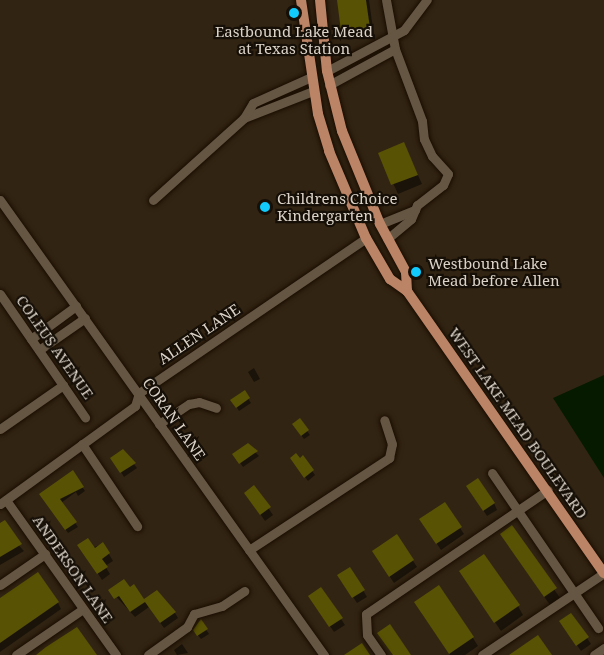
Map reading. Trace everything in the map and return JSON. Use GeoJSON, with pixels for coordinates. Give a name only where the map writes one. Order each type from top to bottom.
{"type":"FeatureCollection","features":[{"type":"Feature","properties":{"kind":"main road","name":"WEST LAKE MEAD BOULEVARD"},"geometry":{"type":"LineString","coordinates":[[302,0],[313,91],[329,151],[366,238],[390,279],[407,291],[604,573]]}},
{"type":"Feature","properties":{"kind":"main road","name":"WEST LAKE MEAD BOULEVARD"},"geometry":{"type":"LineString","coordinates":[[320,0],[329,85],[354,164],[387,239],[406,272],[407,291]]}},
{"type":"Feature","properties":{"kind":"main road"},"geometry":{"type":"LineString","coordinates":[[311,77],[327,71]]}},
{"type":"Feature","properties":{"kind":"main road"},"geometry":{"type":"LineString","coordinates":[[313,91],[329,85]]}},
{"type":"Feature","properties":{"kind":"street"},"geometry":{"type":"LineString","coordinates":[[380,224],[415,210],[443,185],[448,174],[427,145],[395,49],[386,0]]}},
{"type":"Feature","properties":{"kind":"street"},"geometry":{"type":"LineString","coordinates":[[327,71],[411,25],[427,0]]}},
{"type":"Feature","properties":{"kind":"street"},"geometry":{"type":"LineString","coordinates":[[329,85],[395,49]]}},
{"type":"Feature","properties":{"kind":"street"},"geometry":{"type":"LineString","coordinates":[[153,200],[243,118],[253,103],[268,94],[311,77]]}},
{"type":"Feature","properties":{"kind":"street"},"geometry":{"type":"LineString","coordinates":[[243,118],[313,91]]}},
{"type":"Feature","properties":{"kind":"street","name":"CORAN LANE"},"geometry":{"type":"LineString","coordinates":[[0,200],[324,655]]}},
{"type":"Feature","properties":{"kind":"street"},"geometry":{"type":"LineString","coordinates":[[387,239],[411,219],[415,210]]}},
{"type":"Feature","properties":{"kind":"street","name":"ALLEN LANE"},"geometry":{"type":"LineString","coordinates":[[3,502],[135,406],[139,393],[366,238]]}},
{"type":"Feature","properties":{"kind":"street","name":"COLEUS AVENUE"},"geometry":{"type":"LineString","coordinates":[[0,294],[3,306],[31,339],[85,417]]}},
{"type":"Feature","properties":{"kind":"street"},"geometry":{"type":"LineString","coordinates":[[31,339],[76,306]]}},
{"type":"Feature","properties":{"kind":"street"},"geometry":{"type":"LineString","coordinates":[[39,350],[85,318]]}},
{"type":"Feature","properties":{"kind":"street"},"geometry":{"type":"LineString","coordinates":[[0,429],[63,385]]}},
{"type":"Feature","properties":{"kind":"street"},"geometry":{"type":"LineString","coordinates":[[159,424],[189,404],[200,402],[216,408]]}},
{"type":"Feature","properties":{"kind":"street"},"geometry":{"type":"LineString","coordinates":[[249,550],[389,458],[392,444],[384,420]]}},
{"type":"Feature","properties":{"kind":"street"},"geometry":{"type":"LineString","coordinates":[[82,444],[137,526]]}},
{"type":"Feature","properties":{"kind":"street"},"geometry":{"type":"LineString","coordinates":[[492,473],[598,628]]}},
{"type":"Feature","properties":{"kind":"street"},"geometry":{"type":"LineString","coordinates":[[381,655],[367,635],[366,614],[548,490]]}},
{"type":"Feature","properties":{"kind":"street","name":"ANDERSON LANE"},"geometry":{"type":"LineString","coordinates":[[3,502],[45,554],[116,655]]}},
{"type":"Feature","properties":{"kind":"street"},"geometry":{"type":"LineString","coordinates":[[0,585],[45,554]]}},
{"type":"Feature","properties":{"kind":"street"},"geometry":{"type":"LineString","coordinates":[[482,655],[604,573]]}},
{"type":"Feature","properties":{"kind":"street"},"geometry":{"type":"LineString","coordinates":[[148,655],[187,627],[194,615],[222,606],[244,591]]}},
{"type":"Feature","properties":{"kind":"street"},"geometry":{"type":"LineString","coordinates":[[16,655],[83,609]]}},
{"type":"Feature","properties":{"kind":"street"},"geometry":{"type":"LineString","coordinates":[[594,655],[604,648]]}},
{"type":"Feature","properties":{"kind":"shaded area"},"geometry":{"type":"Polygon","coordinates":[[[604,375],[604,478],[553,398],[604,375]]]}},
{"type":"Feature","properties":{"kind":"building"},"geometry":{"type":"Polygon","coordinates":[[[337,0],[366,0],[370,28],[341,31],[337,0]]]}},
{"type":"Feature","properties":{"kind":"building"},"geometry":{"type":"Polygon","coordinates":[[[404,142],[418,175],[391,185],[378,153],[404,142]]]}},
{"type":"Feature","properties":{"kind":"building"},"geometry":{"type":"Polygon","coordinates":[[[245,390],[250,398],[236,408],[230,400],[245,390]]]}},
{"type":"Feature","properties":{"kind":"building"},"geometry":{"type":"Polygon","coordinates":[[[300,418],[309,430],[301,436],[292,424],[300,418]]]}},
{"type":"Feature","properties":{"kind":"building"},"geometry":{"type":"Polygon","coordinates":[[[248,443],[258,451],[239,464],[232,454],[248,443]]]}},
{"type":"Feature","properties":{"kind":"building"},"geometry":{"type":"Polygon","coordinates":[[[123,449],[136,463],[120,473],[110,458],[123,449]]]}},
{"type":"Feature","properties":{"kind":"building"},"geometry":{"type":"Polygon","coordinates":[[[296,453],[300,458],[303,455],[314,470],[304,478],[290,458],[296,453]]]}},
{"type":"Feature","properties":{"kind":"building"},"geometry":{"type":"Polygon","coordinates":[[[73,470],[84,487],[60,499],[77,522],[65,530],[39,494],[73,470]]]}},
{"type":"Feature","properties":{"kind":"building"},"geometry":{"type":"Polygon","coordinates":[[[478,478],[495,503],[483,511],[466,486],[478,478]]]}},
{"type":"Feature","properties":{"kind":"building"},"geometry":{"type":"Polygon","coordinates":[[[254,485],[271,507],[260,515],[244,493],[254,485]]]}},
{"type":"Feature","properties":{"kind":"building"},"geometry":{"type":"Polygon","coordinates":[[[445,502],[462,527],[436,544],[419,519],[445,502]]]}},
{"type":"Feature","properties":{"kind":"building"},"geometry":{"type":"Polygon","coordinates":[[[5,520],[22,544],[0,557],[0,523],[5,520]]]}},
{"type":"Feature","properties":{"kind":"building"},"geometry":{"type":"Polygon","coordinates":[[[512,525],[557,588],[544,597],[500,534],[512,525]]]}},
{"type":"Feature","properties":{"kind":"building"},"geometry":{"type":"Polygon","coordinates":[[[397,534],[414,560],[389,577],[372,551],[397,534]]]}},
{"type":"Feature","properties":{"kind":"building"},"geometry":{"type":"Polygon","coordinates":[[[88,538],[95,548],[103,542],[110,553],[102,559],[108,567],[97,574],[77,545],[88,538]]]}},
{"type":"Feature","properties":{"kind":"building"},"geometry":{"type":"Polygon","coordinates":[[[484,554],[520,605],[494,623],[459,571],[484,554]]]}},
{"type":"Feature","properties":{"kind":"building"},"geometry":{"type":"Polygon","coordinates":[[[350,567],[365,590],[352,598],[337,575],[350,567]]]}},
{"type":"Feature","properties":{"kind":"building"},"geometry":{"type":"Polygon","coordinates":[[[38,572],[59,602],[0,643],[0,598],[38,572]]]}},
{"type":"Feature","properties":{"kind":"building"},"geometry":{"type":"Polygon","coordinates":[[[124,579],[130,587],[134,584],[144,599],[157,590],[176,612],[160,623],[145,602],[130,612],[119,596],[114,599],[108,590],[124,579]]]}},
{"type":"Feature","properties":{"kind":"building"},"geometry":{"type":"Polygon","coordinates":[[[439,585],[474,637],[449,654],[414,602],[439,585]]]}},
{"type":"Feature","properties":{"kind":"building"},"geometry":{"type":"Polygon","coordinates":[[[321,587],[343,618],[329,627],[308,596],[321,587]]]}},
{"type":"Feature","properties":{"kind":"building"},"geometry":{"type":"Polygon","coordinates":[[[571,613],[589,637],[576,646],[559,621],[571,613]]]}},
{"type":"Feature","properties":{"kind":"building"},"geometry":{"type":"Polygon","coordinates":[[[201,619],[208,629],[197,636],[193,630],[201,619]]]}},
{"type":"Feature","properties":{"kind":"building"},"geometry":{"type":"Polygon","coordinates":[[[390,624],[411,655],[393,655],[377,633],[390,624]]]}},
{"type":"Feature","properties":{"kind":"building"},"geometry":{"type":"Polygon","coordinates":[[[77,627],[97,655],[36,655],[46,647],[77,627]]]}},
{"type":"Feature","properties":{"kind":"building"},"geometry":{"type":"Polygon","coordinates":[[[538,635],[552,655],[509,655],[538,635]]]}},
{"type":"Feature","properties":{"kind":"building"},"geometry":{"type":"Polygon","coordinates":[[[362,643],[370,655],[344,655],[362,643]]]}},
{"type":"Feature","properties":{"kind":"place","name":"Eastbound Lake Mead at Texas Station"},"geometry":{"type":"Point","coordinates":[294,13]}},
{"type":"Feature","properties":{"kind":"place","name":"Childrens Choice Kindergarten"},"geometry":{"type":"Point","coordinates":[265,207]}},
{"type":"Feature","properties":{"kind":"place","name":"Westbound Lake Mead before Allen"},"geometry":{"type":"Point","coordinates":[416,272]}}]}
